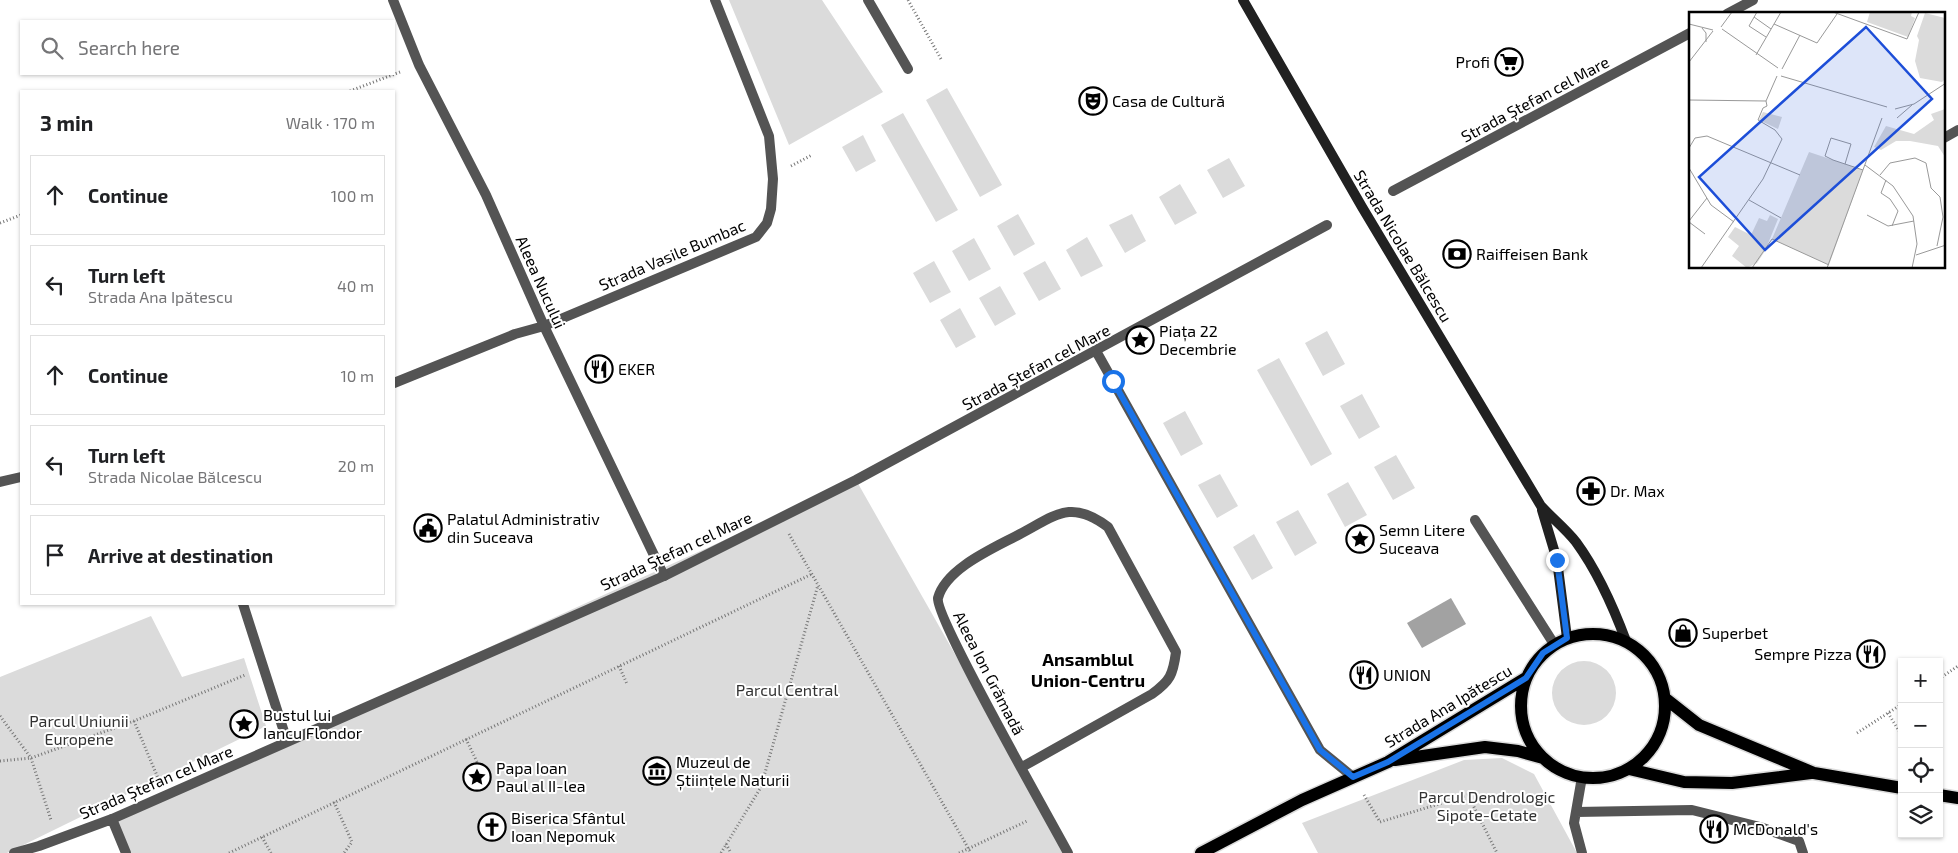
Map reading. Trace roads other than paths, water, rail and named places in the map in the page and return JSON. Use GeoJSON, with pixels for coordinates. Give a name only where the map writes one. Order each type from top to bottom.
{"type":"FeatureCollection","features":[{"type":"Feature","properties":{"kind":"main road","name":"Strada Nicolae Bălcescu"},"geometry":{"type":"LineString","coordinates":[[1243,0],[1362,207],[1541,506],[1574,541],[1594,568],[1611,602],[1626,641]]}},
{"type":"Feature","properties":{"kind":"main road","name":"Strada Nicolae Bălcescu"},"geometry":{"type":"LineString","coordinates":[[1541,506],[1557,560],[1567,638]]}},
{"type":"Feature","properties":{"kind":"main road"},"geometry":{"type":"LineString","coordinates":[[1587,634],[1607,634],[1626,641],[1641,651],[1654,665],[1662,682],[1666,700],[1665,720],[1658,740],[1646,756],[1629,769],[1612,776],[1582,777],[1558,769],[1543,758],[1530,741],[1522,720],[1521,698],[1526,678],[1533,665],[1554,644],[1567,638],[1587,634]]}},
{"type":"Feature","properties":{"kind":"main road","name":"Strada Ana Ipătescu"},"geometry":{"type":"LineString","coordinates":[[1201,853],[1302,800],[1388,762],[1526,678]]}},
{"type":"Feature","properties":{"kind":"main road"},"geometry":{"type":"LineString","coordinates":[[1666,700],[1700,725],[1814,773],[1898,787]]}},
{"type":"Feature","properties":{"kind":"main road","name":"Strada Ana Ipătescu"},"geometry":{"type":"LineString","coordinates":[[1388,762],[1485,747],[1518,751],[1543,758]]}},
{"type":"Feature","properties":{"kind":"main road"},"geometry":{"type":"LineString","coordinates":[[1629,769],[1684,782],[1732,784],[1814,773]]}},
{"type":"Feature","properties":{"kind":"main road"},"geometry":{"type":"LineString","coordinates":[[1943,795],[1958,798]]}},
{"type":"Feature","properties":{"kind":"street","name":"Aleea Nucului"},"geometry":{"type":"LineString","coordinates":[[394,0],[419,65],[486,195],[544,326],[664,576]]}},
{"type":"Feature","properties":{"kind":"street","name":"Strada Vasile Bumbac"},"geometry":{"type":"LineString","coordinates":[[395,383],[515,334],[544,326],[756,237],[767,223],[773,179],[769,136],[715,0]]}},
{"type":"Feature","properties":{"kind":"street"},"geometry":{"type":"LineString","coordinates":[[868,0],[908,69]]}},
{"type":"Feature","properties":{"kind":"street"},"geometry":{"type":"LineString","coordinates":[[1731,12],[1753,0]]}},
{"type":"Feature","properties":{"kind":"street","name":"Strada Ștefan cel Mare"},"geometry":{"type":"LineString","coordinates":[[1393,191],[1689,34]]}},
{"type":"Feature","properties":{"kind":"street"},"geometry":{"type":"LineString","coordinates":[[1946,137],[1958,130]]}},
{"type":"Feature","properties":{"kind":"street","name":"Strada Ștefan cel Mare"},"geometry":{"type":"LineString","coordinates":[[14,853],[112,819],[664,576],[864,476],[1327,225]]}},
{"type":"Feature","properties":{"kind":"street"},"geometry":{"type":"LineString","coordinates":[[1096,351],[1320,750],[1353,777]]}},
{"type":"Feature","properties":{"kind":"street"},"geometry":{"type":"LineString","coordinates":[[0,482],[20,477]]}},
{"type":"Feature","properties":{"kind":"street","name":"Aleea Ion Grămadă"},"geometry":{"type":"LineString","coordinates":[[1022,767],[1152,694],[1168,682],[1174,665],[1176,652],[1108,527],[1096,517],[1080,511],[1062,512],[976,558],[946,580],[938,599],[942,617],[1022,767],[1046,812],[1068,853]]}},
{"type":"Feature","properties":{"kind":"street"},"geometry":{"type":"LineString","coordinates":[[1475,520],[1554,644]]}},
{"type":"Feature","properties":{"kind":"street"},"geometry":{"type":"LineString","coordinates":[[243,605],[288,741]]}},
{"type":"Feature","properties":{"kind":"street"},"geometry":{"type":"LineString","coordinates":[[1582,777],[1574,824],[1582,852]]}},
{"type":"Feature","properties":{"kind":"street"},"geometry":{"type":"LineString","coordinates":[[1576,812],[1692,810],[1760,827],[1799,841],[1803,853]]}},
{"type":"Feature","properties":{"kind":"street"},"geometry":{"type":"LineString","coordinates":[[112,819],[126,853]]}},
{"type":"Feature","properties":{"kind":"place","name":"Profi"},"geometry":{"type":"Point","coordinates":[1509,62]}},
{"type":"Feature","properties":{"kind":"place","name":"Casa de Cultură"},"geometry":{"type":"Point","coordinates":[1093,101]}},
{"type":"Feature","properties":{"kind":"place","name":"Raiffeisen Bank"},"geometry":{"type":"Point","coordinates":[1457,254]}},
{"type":"Feature","properties":{"kind":"place","name":"Piața 22 Decembrie"},"geometry":{"type":"Point","coordinates":[1140,340]}},
{"type":"Feature","properties":{"kind":"place","name":"EKER"},"geometry":{"type":"Point","coordinates":[599,369]}},
{"type":"Feature","properties":{"kind":"place","name":"Dr. Max"},"geometry":{"type":"Point","coordinates":[1591,491]}},
{"type":"Feature","properties":{"kind":"place","name":"Palatul Administrativ din Suceava"},"geometry":{"type":"Point","coordinates":[428,528]}},
{"type":"Feature","properties":{"kind":"place","name":"Semn Litere Suceava"},"geometry":{"type":"Point","coordinates":[1360,539]}},
{"type":"Feature","properties":{"kind":"place","name":"Superbet"},"geometry":{"type":"Point","coordinates":[1683,633]}},
{"type":"Feature","properties":{"kind":"place","name":"Sempre Pizza"},"geometry":{"type":"Point","coordinates":[1871,654]}},
{"type":"Feature","properties":{"kind":"place","name":"UNION"},"geometry":{"type":"Point","coordinates":[1364,675]}},
{"type":"Feature","properties":{"kind":"place","name":"Bustul lui Iancu Flondor"},"geometry":{"type":"Point","coordinates":[244,724]}},
{"type":"Feature","properties":{"kind":"place","name":"Muzeul de Științele Naturii"},"geometry":{"type":"Point","coordinates":[657,771]}},
{"type":"Feature","properties":{"kind":"place","name":"Papa Ioan Paul al II-lea"},"geometry":{"type":"Point","coordinates":[477,777]}},
{"type":"Feature","properties":{"kind":"place","name":"Biserica Sfântul Ioan Nepomuk"},"geometry":{"type":"Point","coordinates":[492,827]}},
{"type":"Feature","properties":{"kind":"place","name":"McDonald's"},"geometry":{"type":"Point","coordinates":[1714,829]}},
{"type":"Feature","properties":{"kind":"district","name":"Ansamblul Union-Centru"},"geometry":{"type":"Point","coordinates":[1088,670]}},
{"type":"Feature","properties":{"kind":"park label","name":"Parcul Central"},"geometry":{"type":"Point","coordinates":[787,690]}},
{"type":"Feature","properties":{"kind":"park label","name":"Parcul Uniunii Europene"},"geometry":{"type":"Point","coordinates":[79,730]}},
{"type":"Feature","properties":{"kind":"park label","name":"Parcul Dendrologic Sipote-Cetate"},"geometry":{"type":"Point","coordinates":[1487,806]}}]}
